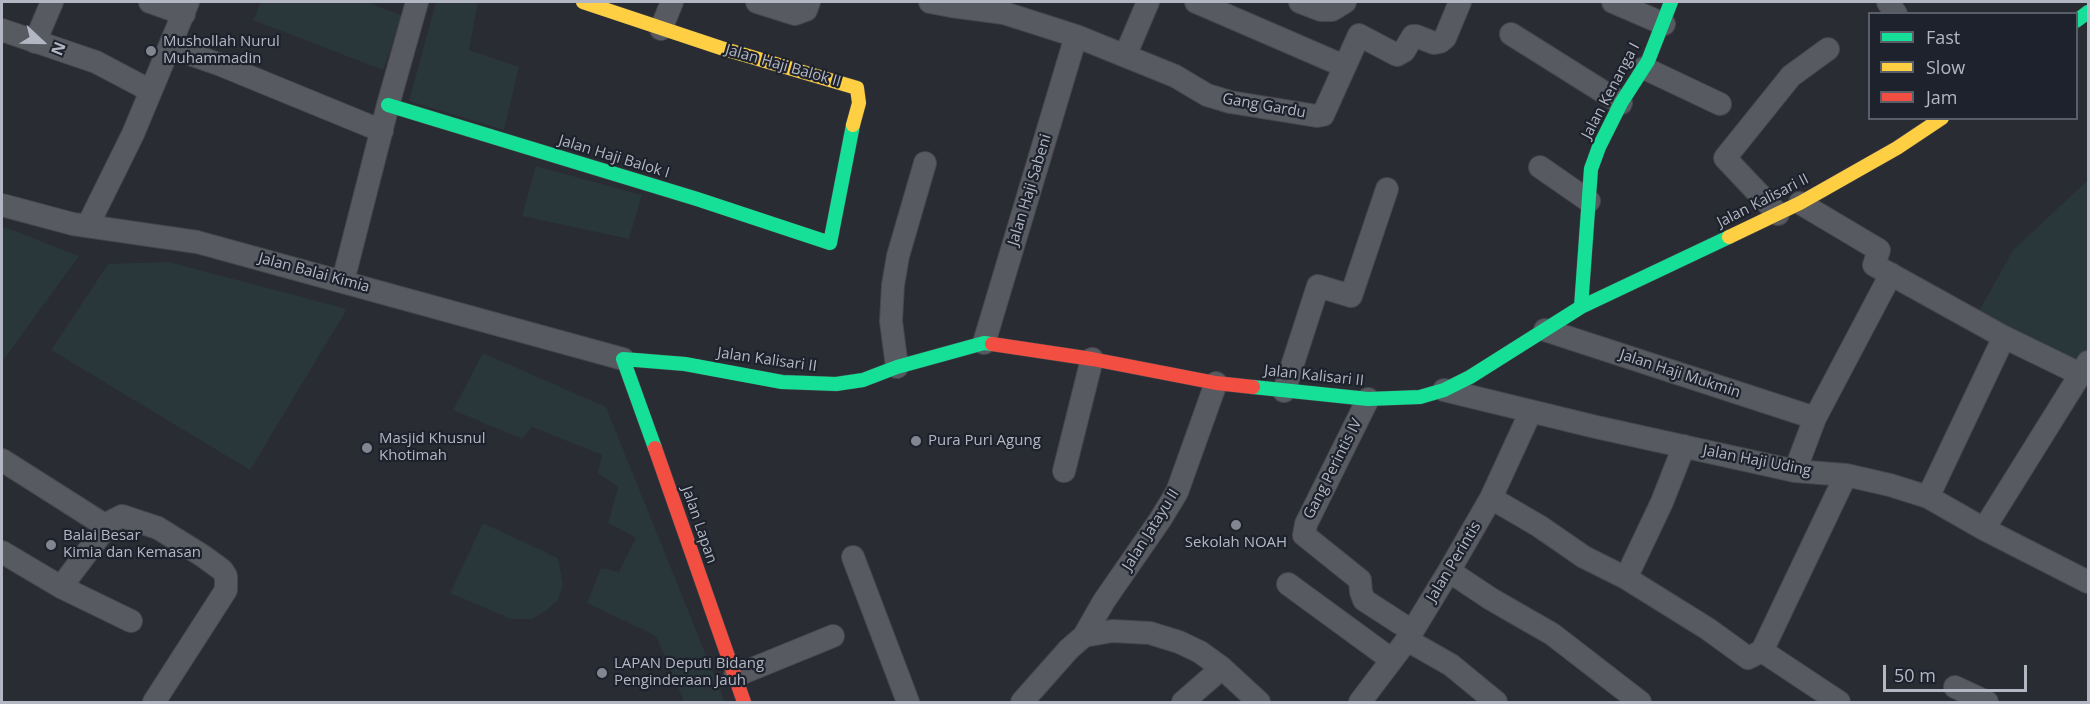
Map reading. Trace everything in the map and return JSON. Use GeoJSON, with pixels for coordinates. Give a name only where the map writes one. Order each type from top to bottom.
{"type":"FeatureCollection","features":[{"type":"Feature","properties":{"kind":"street"},"geometry":{"type":"LineString","coordinates":[[35,42],[52,2]]}},
{"type":"Feature","properties":{"kind":"street"},"geometry":{"type":"LineString","coordinates":[[88,225],[133,134],[186,8],[150,2]]}},
{"type":"Feature","properties":{"kind":"street"},"geometry":{"type":"LineString","coordinates":[[343,281],[417,2]]}},
{"type":"Feature","properties":{"kind":"street","name":"Jalan Haji Balok II"},"geometry":{"type":"LineString","coordinates":[[583,2],[857,88],[859,103],[830,243]]}},
{"type":"Feature","properties":{"kind":"street"},"geometry":{"type":"LineString","coordinates":[[661,28],[672,2]]}},
{"type":"Feature","properties":{"kind":"street"},"geometry":{"type":"LineString","coordinates":[[757,2],[795,14],[806,10],[809,2]]}},
{"type":"Feature","properties":{"kind":"street"},"geometry":{"type":"LineString","coordinates":[[944,3],[1006,7],[1125,56],[1148,2]]}},
{"type":"Feature","properties":{"kind":"street"},"geometry":{"type":"LineString","coordinates":[[1196,2],[1344,66]]}},
{"type":"Feature","properties":{"kind":"street"},"geometry":{"type":"LineString","coordinates":[[1300,2],[1321,10],[1332,10],[1345,2]]}},
{"type":"Feature","properties":{"kind":"street","name":"Gang Gardu"},"geometry":{"type":"LineString","coordinates":[[1125,56],[1175,76],[1207,95],[1230,102],[1317,116],[1323,115],[1359,34],[1397,56],[1404,51],[1413,36],[1434,43],[1445,38],[1460,2]]}},
{"type":"Feature","properties":{"kind":"street"},"geometry":{"type":"LineString","coordinates":[[1613,2],[1664,24]]}},
{"type":"Feature","properties":{"kind":"street","name":"Jalan Kenanga I"},"geometry":{"type":"LineString","coordinates":[[1581,307],[1591,169],[1599,147],[1622,103],[1644,68],[1664,24],[1671,2]]}},
{"type":"Feature","properties":{"kind":"street"},"geometry":{"type":"LineString","coordinates":[[2,30],[96,62],[151,91]]}},
{"type":"Feature","properties":{"kind":"street"},"geometry":{"type":"LineString","coordinates":[[1511,34],[1622,103]]}},
{"type":"Feature","properties":{"kind":"street","name":"Jalan Haji Sabeni"},"geometry":{"type":"LineString","coordinates":[[984,343],[1076,36]]}},
{"type":"Feature","properties":{"kind":"street"},"geometry":{"type":"LineString","coordinates":[[170,47],[221,65],[382,130]]}},
{"type":"Feature","properties":{"kind":"street"},"geometry":{"type":"LineString","coordinates":[[1778,214],[1725,158],[1791,76],[1828,49]]}},
{"type":"Feature","properties":{"kind":"street"},"geometry":{"type":"LineString","coordinates":[[1644,68],[1720,104]]}},
{"type":"Feature","properties":{"kind":"street","name":"Jalan Haji Balok I"},"geometry":{"type":"LineString","coordinates":[[388,105],[697,199],[830,243]]}},
{"type":"Feature","properties":{"kind":"street","name":"Jalan Kalisari II"},"geometry":{"type":"LineString","coordinates":[[623,359],[685,364],[763,379],[836,384],[863,380],[897,367],[984,343],[1092,359],[1216,383],[1284,392],[1368,399],[1420,397],[1444,390],[1470,377],[1581,307],[1800,203],[1897,148],[1939,120]]}},
{"type":"Feature","properties":{"kind":"street"},"geometry":{"type":"LineString","coordinates":[[897,367],[891,321],[893,285],[898,256],[926,164]]}},
{"type":"Feature","properties":{"kind":"street"},"geometry":{"type":"LineString","coordinates":[[1540,167],[1588,201]]}},
{"type":"Feature","properties":{"kind":"street"},"geometry":{"type":"LineString","coordinates":[[1284,392],[1318,286],[1351,296],[1387,189]]}},
{"type":"Feature","properties":{"kind":"street"},"geometry":{"type":"LineString","coordinates":[[1800,203],[1879,250],[1874,265],[2004,337],[2084,368],[1984,529]]}},
{"type":"Feature","properties":{"kind":"street","name":"Jalan Balai Kimia"},"geometry":{"type":"LineString","coordinates":[[2,205],[73,224],[197,242],[623,359]]}},
{"type":"Feature","properties":{"kind":"street"},"geometry":{"type":"LineString","coordinates":[[1795,471],[1815,418],[1891,274]]}},
{"type":"Feature","properties":{"kind":"street","name":"Jalan Haji Mukmin"},"geometry":{"type":"LineString","coordinates":[[1545,330],[1815,418]]}},
{"type":"Feature","properties":{"kind":"street"},"geometry":{"type":"LineString","coordinates":[[1928,497],[2004,337]]}},
{"type":"Feature","properties":{"kind":"street","name":"Jalan Lapan"},"geometry":{"type":"LineString","coordinates":[[623,359],[744,702]]}},
{"type":"Feature","properties":{"kind":"street"},"geometry":{"type":"LineString","coordinates":[[1064,471],[1092,359]]}},
{"type":"Feature","properties":{"kind":"street","name":"Jalan Jatayu II"},"geometry":{"type":"LineString","coordinates":[[1084,636],[1104,601],[1177,492],[1216,383]]}},
{"type":"Feature","properties":{"kind":"street","name":"Jalan Haji Uding"},"geometry":{"type":"LineString","coordinates":[[1444,390],[1795,471],[1846,475],[1890,485],[1928,497],[1984,529],[2088,582]]}},
{"type":"Feature","properties":{"kind":"street","name":"Gang Perintis IV"},"geometry":{"type":"LineString","coordinates":[[1368,399],[1306,524],[1304,535],[1360,580],[1364,600],[1410,635]]}},
{"type":"Feature","properties":{"kind":"street","name":"Jalan Perintis"},"geometry":{"type":"LineString","coordinates":[[1360,702],[1410,635],[1449,571],[1491,498],[1532,411]]}},
{"type":"Feature","properties":{"kind":"street"},"geometry":{"type":"LineString","coordinates":[[1626,578],[1662,502],[1684,446]]}},
{"type":"Feature","properties":{"kind":"street"},"geometry":{"type":"LineString","coordinates":[[2,460],[106,526]]}},
{"type":"Feature","properties":{"kind":"street"},"geometry":{"type":"LineString","coordinates":[[1491,498],[1539,526],[1584,558],[1626,578],[1751,658],[1762,651],[1846,475]]}},
{"type":"Feature","properties":{"kind":"street"},"geometry":{"type":"LineString","coordinates":[[61,587],[106,526],[115,518],[122,516],[158,528],[222,570],[226,576],[226,590],[154,702]]}},
{"type":"Feature","properties":{"kind":"street"},"geometry":{"type":"LineString","coordinates":[[2,552],[61,587],[131,621]]}},
{"type":"Feature","properties":{"kind":"street"},"geometry":{"type":"LineString","coordinates":[[853,557],[908,702]]}},
{"type":"Feature","properties":{"kind":"street"},"geometry":{"type":"LineString","coordinates":[[1449,571],[1491,599],[1552,634],[1630,699]]}},
{"type":"Feature","properties":{"kind":"street"},"geometry":{"type":"LineString","coordinates":[[1288,585],[1392,660]]}},
{"type":"Feature","properties":{"kind":"street"},"geometry":{"type":"LineString","coordinates":[[1022,702],[1068,649],[1084,636],[1112,631],[1150,633],[1179,642],[1200,652],[1222,668],[1259,702]]}},
{"type":"Feature","properties":{"kind":"street"},"geometry":{"type":"LineString","coordinates":[[1410,635],[1496,702]]}},
{"type":"Feature","properties":{"kind":"street"},"geometry":{"type":"LineString","coordinates":[[735,676],[833,636]]}},
{"type":"Feature","properties":{"kind":"street"},"geometry":{"type":"LineString","coordinates":[[1762,651],[1830,700]]}},
{"type":"Feature","properties":{"kind":"street"},"geometry":{"type":"LineString","coordinates":[[1183,702],[1222,668]]}},
{"type":"Feature","properties":{"kind":"street"},"geometry":{"type":"LineString","coordinates":[[1954,687],[1987,702]]}},
{"type":"Feature","properties":{"kind":"shaded area"},"geometry":{"type":"Polygon","coordinates":[[[261,2],[367,2],[403,16],[383,70],[253,20],[261,2]]]}},
{"type":"Feature","properties":{"kind":"shaded area"},"geometry":{"type":"Polygon","coordinates":[[[436,2],[478,2],[469,50],[519,67],[504,130],[409,101],[436,2]]]}},
{"type":"Feature","properties":{"kind":"shaded area"},"geometry":{"type":"Polygon","coordinates":[[[536,166],[642,195],[629,239],[522,216],[536,166]]]}},
{"type":"Feature","properties":{"kind":"shaded area"},"geometry":{"type":"Polygon","coordinates":[[[2088,180],[2088,358],[2083,365],[2047,353],[1979,311],[2013,250],[2088,180]]]}},
{"type":"Feature","properties":{"kind":"shaded area"},"geometry":{"type":"Polygon","coordinates":[[[2,226],[79,256],[2,362],[2,226]]]}},
{"type":"Feature","properties":{"kind":"shaded area"},"geometry":{"type":"Polygon","coordinates":[[[169,262],[347,309],[250,470],[51,350],[108,264],[169,262]]]}},
{"type":"Feature","properties":{"kind":"shaded area"},"geometry":{"type":"Polygon","coordinates":[[[483,353],[606,407],[725,702],[682,702],[683,699],[656,636],[587,603],[601,568],[619,572],[636,538],[608,523],[618,487],[598,473],[602,455],[532,427],[522,439],[453,410],[483,353]]]}},
{"type":"Feature","properties":{"kind":"shaded area"},"geometry":{"type":"Polygon","coordinates":[[[483,523],[558,558],[563,585],[557,601],[546,611],[532,619],[511,619],[450,593],[483,523]]]}},
{"type":"Feature","properties":{"kind":"traffic: fast"},"geometry":{"type":"LineString","coordinates":[[1581,307],[1591,169],[1599,147],[1621,103],[1648,61],[1671,2]]}},
{"type":"Feature","properties":{"kind":"traffic: fast"},"geometry":{"type":"LineString","coordinates":[[2078,20],[2088,12]]}},
{"type":"Feature","properties":{"kind":"traffic: fast"},"geometry":{"type":"LineString","coordinates":[[388,105],[697,199],[830,243],[853,125]]}},
{"type":"Feature","properties":{"kind":"traffic: fast"},"geometry":{"type":"LineString","coordinates":[[1253,387],[1368,399],[1420,397],[1444,390],[1470,377],[1581,307],[1729,237]]}},
{"type":"Feature","properties":{"kind":"traffic: fast"},"geometry":{"type":"LineString","coordinates":[[655,448],[623,359],[685,364],[782,382],[836,384],[863,380],[897,367],[984,343],[992,344]]}},
{"type":"Feature","properties":{"kind":"traffic: slow"},"geometry":{"type":"LineString","coordinates":[[583,2],[721,48],[857,88],[859,103],[853,125]]}},
{"type":"Feature","properties":{"kind":"traffic: slow"},"geometry":{"type":"LineString","coordinates":[[1729,237],[1800,203],[1897,148],[1939,120]]}},
{"type":"Feature","properties":{"kind":"traffic: jam"},"geometry":{"type":"LineString","coordinates":[[992,344],[1092,359],[1216,383],[1253,387]]}},
{"type":"Feature","properties":{"kind":"traffic: jam"},"geometry":{"type":"LineString","coordinates":[[655,448],[744,702]]}},
{"type":"Feature","properties":{"kind":"place","name":"Mushollah Nurul Muhammadin"},"geometry":{"type":"Point","coordinates":[151,51]}},
{"type":"Feature","properties":{"kind":"place","name":"Pura Puri Agung"},"geometry":{"type":"Point","coordinates":[916,441]}},
{"type":"Feature","properties":{"kind":"place","name":"Masjid Khusnul Khotimah"},"geometry":{"type":"Point","coordinates":[367,448]}},
{"type":"Feature","properties":{"kind":"place","name":"Sekolah NOAH"},"geometry":{"type":"Point","coordinates":[1236,525]}},
{"type":"Feature","properties":{"kind":"place","name":"Balai Besar Kimia dan Kemasan"},"geometry":{"type":"Point","coordinates":[51,545]}},
{"type":"Feature","properties":{"kind":"place","name":"LAPAN Deputi Bidang Penginderaan Jauh"},"geometry":{"type":"Point","coordinates":[602,673]}}]}
